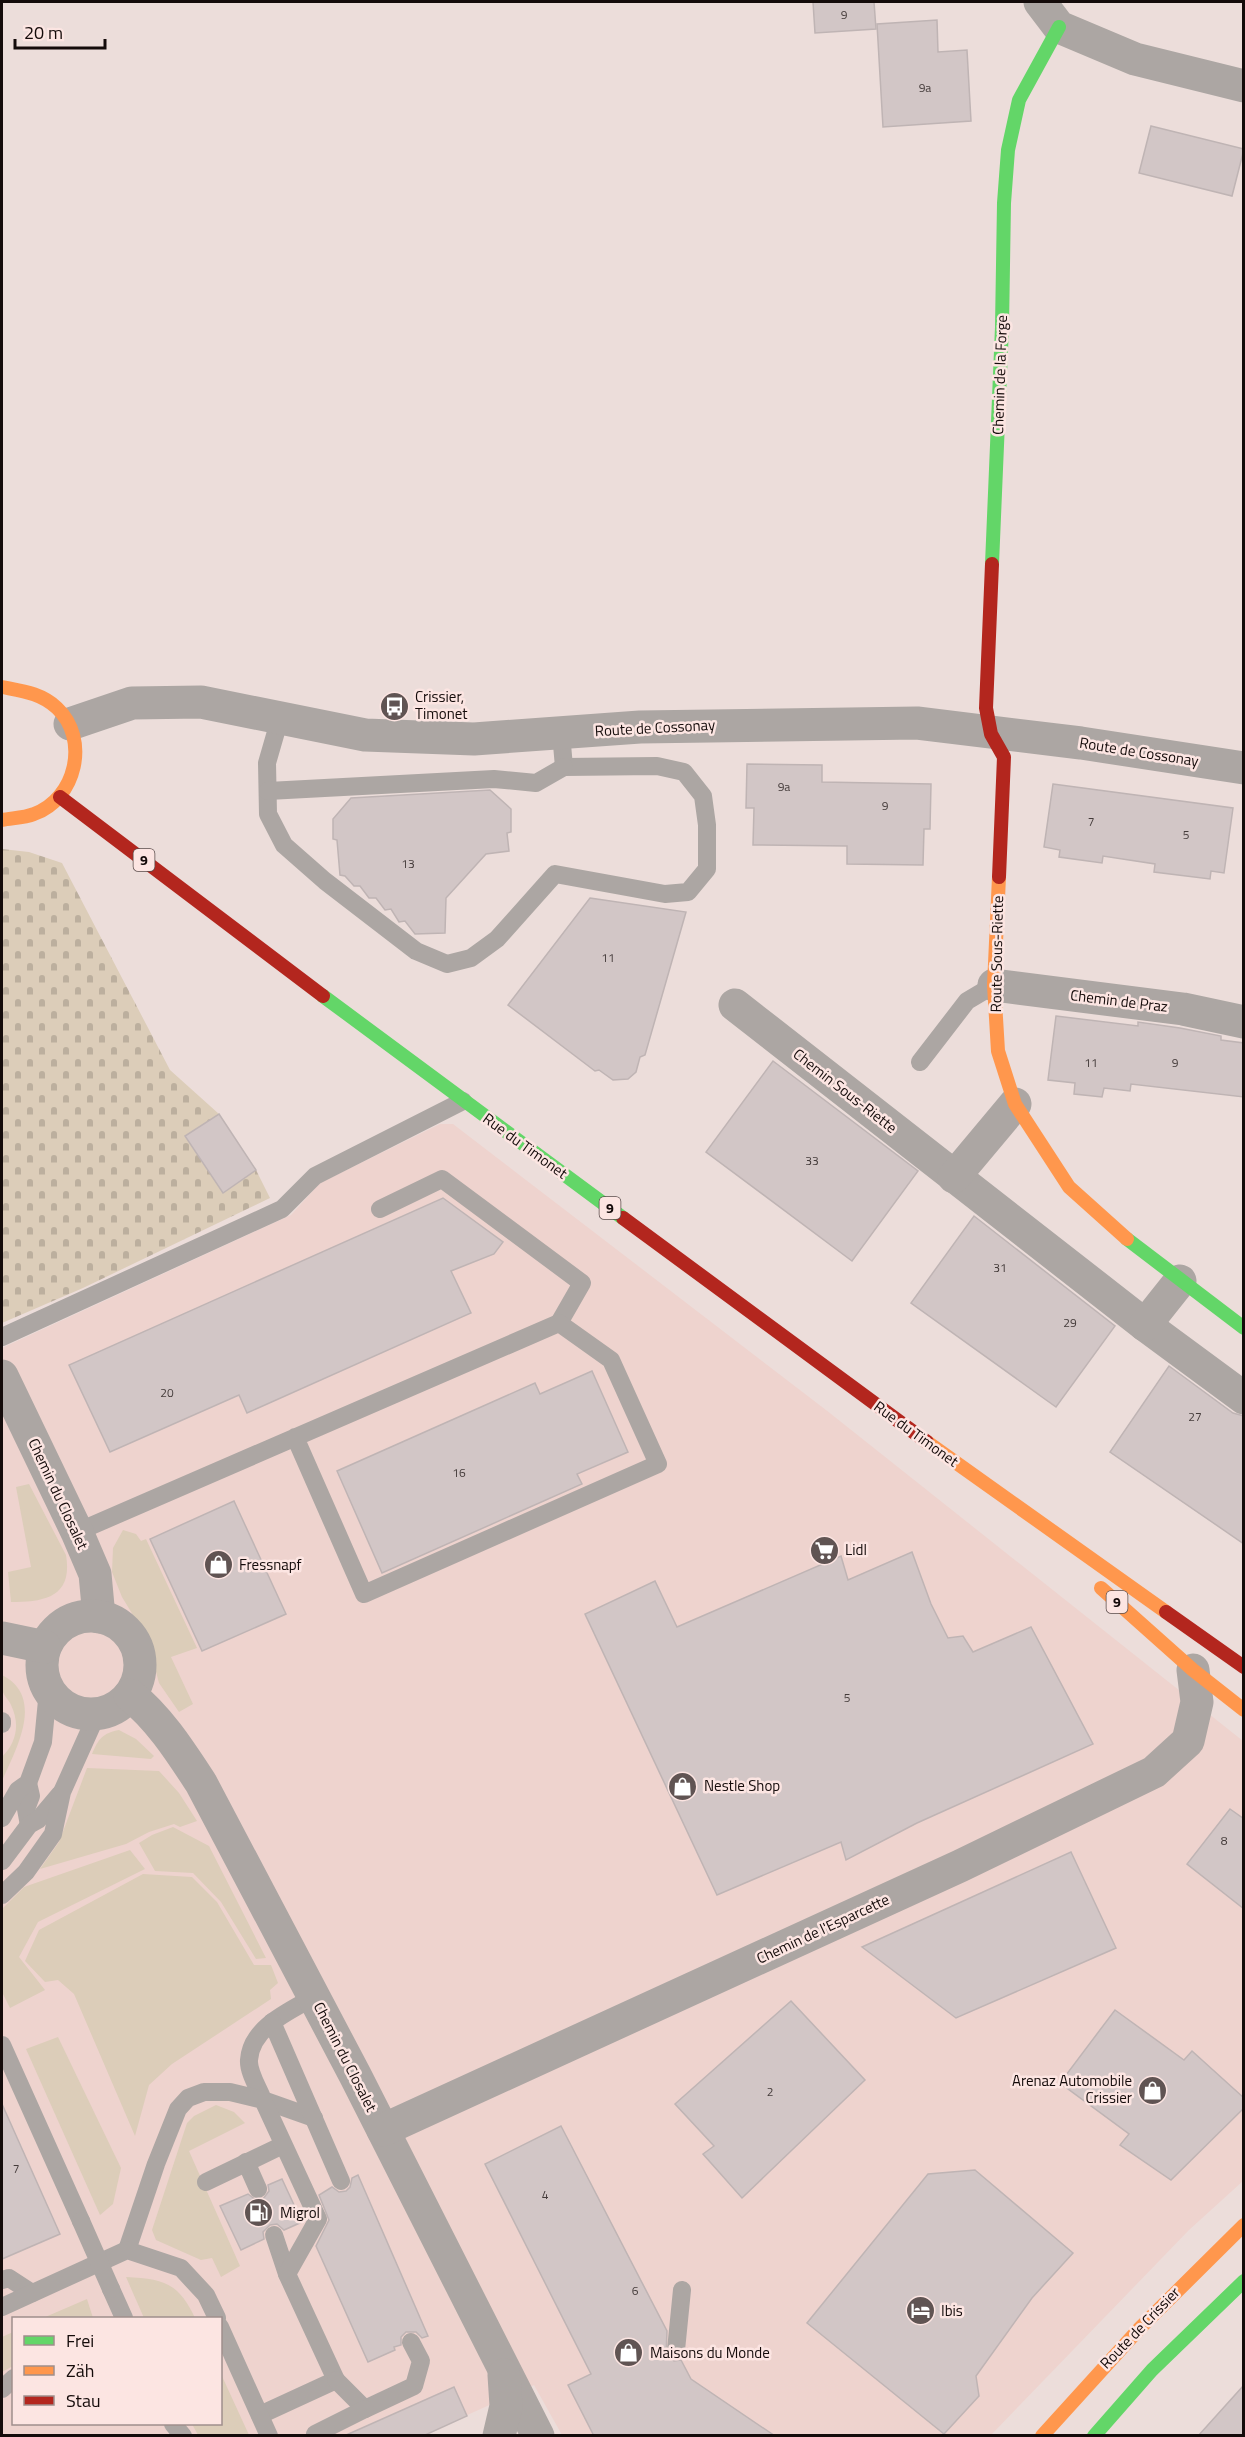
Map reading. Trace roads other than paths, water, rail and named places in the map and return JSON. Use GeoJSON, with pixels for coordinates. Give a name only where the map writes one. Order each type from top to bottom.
{"type":"FeatureCollection","features":[{"type":"Feature","properties":{"kind":"main road","name":"Chemin de la Forge"},"geometry":{"type":"LineString","coordinates":[[991,734],[986,708],[1002,327],[1004,203],[1008,150],[1019,100],[1059,27]]}},
{"type":"Feature","properties":{"kind":"main road"},"geometry":{"type":"LineString","coordinates":[[2,687],[20,687],[40,693],[57,706],[70,724],[75,742],[76,761],[71,780],[60,797],[42,812],[20,819],[2,820]]}},
{"type":"Feature","properties":{"kind":"main road","name":"Route Sous-Riette"},"geometry":{"type":"LineString","coordinates":[[991,734],[1004,757],[994,985],[998,1051],[1015,1104],[1069,1187],[1136,1247],[1244,1328]]}},
{"type":"Feature","properties":{"kind":"main road","name":"Rue du Timonet"},"geometry":{"type":"LineString","coordinates":[[60,797],[463,1101],[993,1490],[1244,1667]]}},
{"type":"Feature","properties":{"kind":"main road","name":"Rue du Timonet"},"geometry":{"type":"LineString","coordinates":[[993,1490],[1193,1670],[1244,1710]]}},
{"type":"Feature","properties":{"kind":"main road","name":"Route de Crissier"},"geometry":{"type":"LineString","coordinates":[[1041,2436],[1120,2348],[1244,2225]]}},
{"type":"Feature","properties":{"kind":"main road"},"geometry":{"type":"LineString","coordinates":[[1094,2436],[1152,2370],[1244,2281]]}},
{"type":"Feature","properties":{"kind":"street"},"geometry":{"type":"LineString","coordinates":[[1040,2],[1059,27],[1135,59],[1244,86]]}},
{"type":"Feature","properties":{"kind":"street","name":"Route de Cossonay"},"geometry":{"type":"LineString","coordinates":[[70,724],[132,703],[201,702],[365,735],[474,739],[640,727],[861,722],[917,723],[991,734],[1081,743],[1244,768]]}},
{"type":"Feature","properties":{"kind":"street","name":"Chemin de Praz"},"geometry":{"type":"LineString","coordinates":[[994,985],[1183,1009],[1244,1023]]}},
{"type":"Feature","properties":{"kind":"street","name":"Chemin Sous-Riette"},"geometry":{"type":"LineString","coordinates":[[735,1005],[1145,1325],[1244,1398]]}},
{"type":"Feature","properties":{"kind":"street"},"geometry":{"type":"LineString","coordinates":[[954,1177],[1015,1104]]}},
{"type":"Feature","properties":{"kind":"street"},"geometry":{"type":"LineString","coordinates":[[1145,1325],[1180,1281]]}},
{"type":"Feature","properties":{"kind":"street","name":"Chemin du Closalet"},"geometry":{"type":"LineString","coordinates":[[2,1376],[95,1574],[99,1617]]}},
{"type":"Feature","properties":{"kind":"street"},"geometry":{"type":"LineString","coordinates":[[86,1616],[99,1617],[114,1622],[128,1633],[136,1647],[140,1663],[137,1680],[130,1695],[109,1710],[97,1714],[82,1713],[69,1709],[57,1701],[48,1690],[43,1676],[42,1661],[45,1647],[52,1635],[73,1620],[86,1616]]}},
{"type":"Feature","properties":{"kind":"street"},"geometry":{"type":"LineString","coordinates":[[2,1638],[45,1647]]}},
{"type":"Feature","properties":{"kind":"street","name":"Chemin de l'Esparcette"},"geometry":{"type":"LineString","coordinates":[[383,2130],[960,1866],[1154,1772],[1188,1741],[1197,1702],[1193,1670]]}},
{"type":"Feature","properties":{"kind":"street","name":"Chemin du Closalet"},"geometry":{"type":"LineString","coordinates":[[130,1695],[142,1704],[173,1741],[201,1783],[383,2130],[537,2436]]}},
{"type":"Feature","properties":{"kind":"street"},"geometry":{"type":"LineString","coordinates":[[499,2436],[506,2406],[504,2371]]}},
{"type":"Feature","properties":{"kind":"lane"},"geometry":{"type":"LineString","coordinates":[[268,791],[494,779],[536,783],[564,766],[657,766],[684,772],[703,796],[707,825],[707,869],[688,892],[665,894],[555,874],[497,939],[471,958],[447,964],[416,951],[325,881],[284,846],[268,814],[267,763],[280,718]]}},
{"type":"Feature","properties":{"kind":"lane"},"geometry":{"type":"LineString","coordinates":[[561,733],[564,766]]}},
{"type":"Feature","properties":{"kind":"lane"},"geometry":{"type":"LineString","coordinates":[[920,1062],[967,1001],[994,985]]}},
{"type":"Feature","properties":{"kind":"lane"},"geometry":{"type":"LineString","coordinates":[[2,1337],[282,1209],[315,1176],[463,1101]]}},
{"type":"Feature","properties":{"kind":"lane"},"geometry":{"type":"LineString","coordinates":[[77,1532],[559,1323],[582,1283],[442,1179],[380,1209]]}},
{"type":"Feature","properties":{"kind":"lane"},"geometry":{"type":"LineString","coordinates":[[295,1437],[364,1594],[658,1464],[611,1360],[559,1323]]}},
{"type":"Feature","properties":{"kind":"lane"},"geometry":{"type":"LineString","coordinates":[[29,1824],[26,1809],[31,1796],[28,1783],[43,1742],[48,1690]]}},
{"type":"Feature","properties":{"kind":"lane"},"geometry":{"type":"LineString","coordinates":[[2,1894],[26,1872],[53,1834],[62,1792],[97,1714]]}},
{"type":"Feature","properties":{"kind":"lane"},"geometry":{"type":"LineString","coordinates":[[2,1818],[18,1790],[28,1783]]}},
{"type":"Feature","properties":{"kind":"lane"},"geometry":{"type":"LineString","coordinates":[[2,1861],[29,1824],[38,1820],[62,1792]]}},
{"type":"Feature","properties":{"kind":"lane"},"geometry":{"type":"LineString","coordinates":[[287,2274],[318,2219],[263,2100],[249,2061],[254,2044],[272,2022],[314,1997]]}},
{"type":"Feature","properties":{"kind":"lane"},"geometry":{"type":"LineString","coordinates":[[272,2022],[341,2181]]}},
{"type":"Feature","properties":{"kind":"lane"},"geometry":{"type":"LineString","coordinates":[[2,2045],[123,2317]]}},
{"type":"Feature","properties":{"kind":"lane"},"geometry":{"type":"LineString","coordinates":[[127,2250],[160,2153],[178,2109],[188,2098],[204,2092],[230,2092],[263,2100],[314,2118]]}},
{"type":"Feature","properties":{"kind":"lane"},"geometry":{"type":"LineString","coordinates":[[206,2182],[283,2145]]}},
{"type":"Feature","properties":{"kind":"lane"},"geometry":{"type":"LineString","coordinates":[[246,2162],[258,2189]]}},
{"type":"Feature","properties":{"kind":"lane"},"geometry":{"type":"LineString","coordinates":[[274,2235],[287,2274],[336,2380],[365,2409]]}},
{"type":"Feature","properties":{"kind":"lane"},"geometry":{"type":"LineString","coordinates":[[2,2307],[127,2250],[181,2268],[207,2295],[216,2317]]}},
{"type":"Feature","properties":{"kind":"lane"},"geometry":{"type":"LineString","coordinates":[[2,2280],[9,2278],[32,2293]]}},
{"type":"Feature","properties":{"kind":"lane"},"geometry":{"type":"LineString","coordinates":[[676,2350],[682,2290]]}},
{"type":"Feature","properties":{"kind":"lane"},"geometry":{"type":"LineString","coordinates":[[222,2331],[269,2436]]}},
{"type":"Feature","properties":{"kind":"lane"},"geometry":{"type":"LineString","coordinates":[[315,2434],[414,2386],[421,2361],[411,2342]]}},
{"type":"Feature","properties":{"kind":"lane"},"geometry":{"type":"LineString","coordinates":[[260,2415],[336,2380]]}},
{"type":"Feature","properties":{"kind":"place","name":"Crissier, Timonet"},"geometry":{"type":"Point","coordinates":[394,706]}},
{"type":"Feature","properties":{"kind":"place","name":"Lidl"},"geometry":{"type":"Point","coordinates":[824,1550]}},
{"type":"Feature","properties":{"kind":"place","name":"Fressnapf"},"geometry":{"type":"Point","coordinates":[218,1565]}},
{"type":"Feature","properties":{"kind":"place","name":"Nestle Shop"},"geometry":{"type":"Point","coordinates":[683,1786]}},
{"type":"Feature","properties":{"kind":"place","name":"Arenaz Automobile Crissier"},"geometry":{"type":"Point","coordinates":[1153,2090]}},
{"type":"Feature","properties":{"kind":"place","name":"Migrol"},"geometry":{"type":"Point","coordinates":[259,2213]}},
{"type":"Feature","properties":{"kind":"place","name":"Ibis"},"geometry":{"type":"Point","coordinates":[920,2311]}},
{"type":"Feature","properties":{"kind":"place","name":"Maisons du Monde"},"geometry":{"type":"Point","coordinates":[629,2353]}}]}
